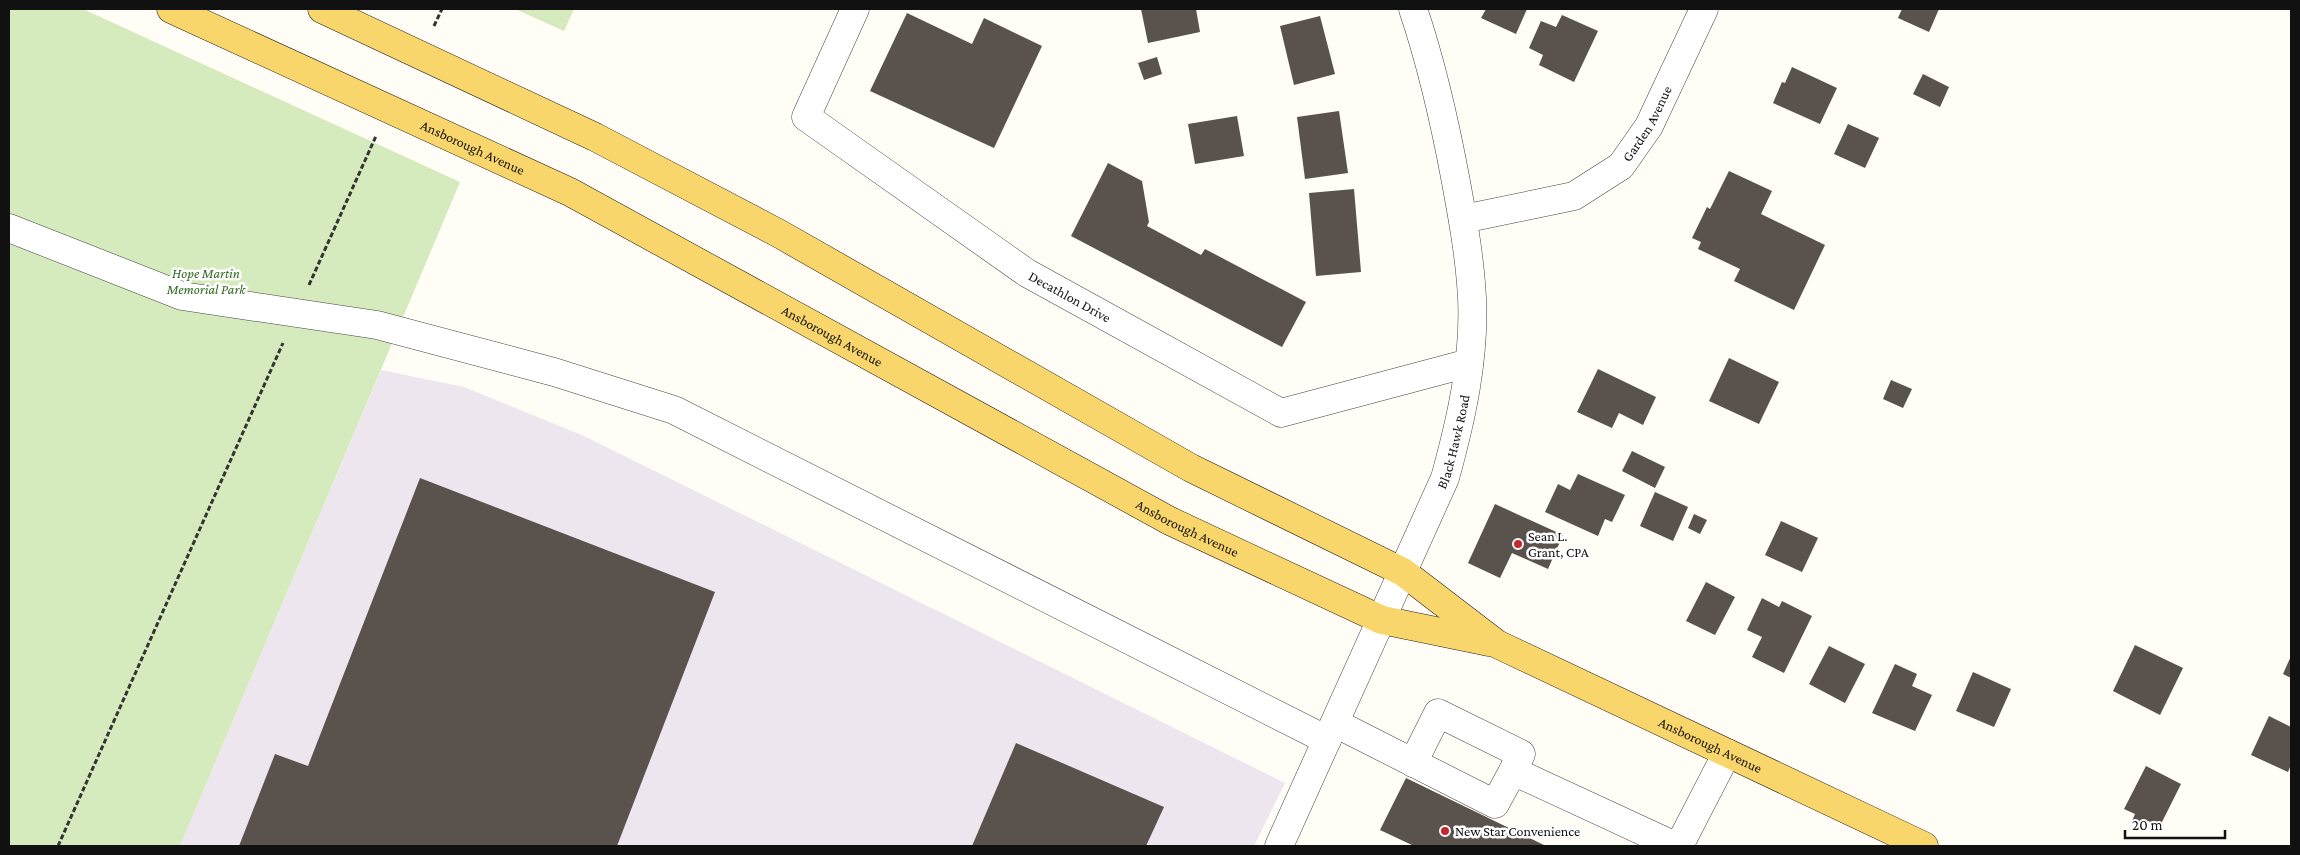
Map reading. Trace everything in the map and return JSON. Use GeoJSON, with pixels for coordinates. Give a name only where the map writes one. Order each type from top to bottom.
{"type":"FeatureCollection","features":[{"type":"Feature","properties":{"kind":"main road","name":"Ansborough Avenue"},"geometry":{"type":"LineString","coordinates":[[171,9],[570,192],[1170,521],[1382,620],[1497,644]]}},
{"type":"Feature","properties":{"kind":"main road","name":"Ansborough Avenue"},"geometry":{"type":"LineString","coordinates":[[322,9],[595,137],[770,228],[1190,468],[1403,572],[1497,644],[1924,846]]}},
{"type":"Feature","properties":{"kind":"street","name":"Decathlon Drive"},"geometry":{"type":"LineString","coordinates":[[856,9],[806,116],[1027,272],[1281,413],[1469,362]]}},
{"type":"Feature","properties":{"kind":"street","name":"Black Hawk Road"},"geometry":{"type":"LineString","coordinates":[[1279,846],[1445,478],[1460,424],[1469,362],[1472,299],[1463,219],[1446,128],[1426,46],[1413,9]]}},
{"type":"Feature","properties":{"kind":"street","name":"Garden Avenue"},"geometry":{"type":"LineString","coordinates":[[1463,219],[1574,196],[1620,166],[1649,126],[1704,9]]}},
{"type":"Feature","properties":{"kind":"street"},"geometry":{"type":"LineString","coordinates":[[9,228],[182,296],[377,324],[554,372],[674,410],[1331,732],[1413,763],[1495,804],[1521,754],[1438,713],[1413,763]]}},
{"type":"Feature","properties":{"kind":"street"},"geometry":{"type":"LineString","coordinates":[[1679,846],[1727,753]]}},
{"type":"Feature","properties":{"kind":"street"},"geometry":{"type":"LineString","coordinates":[[1513,771],[1675,846]]}},
{"type":"Feature","properties":{"kind":"path"},"geometry":{"type":"LineString","coordinates":[[421,54],[442,9]]}},
{"type":"Feature","properties":{"kind":"path"},"geometry":{"type":"LineString","coordinates":[[58,846],[373,142],[390,109]]}},
{"type":"Feature","properties":{"kind":"shaded area"},"geometry":{"type":"Polygon","coordinates":[[[381,370],[464,387],[584,436],[1285,783],[1254,846],[180,846],[381,370]]]}},
{"type":"Feature","properties":{"kind":"green space","name":"Hope Martin Memorial Park"},"geometry":{"type":"Polygon","coordinates":[[[9,9],[83,9],[460,182],[180,846],[9,846],[9,9]]]}},
{"type":"Feature","properties":{"kind":"green space"},"geometry":{"type":"Polygon","coordinates":[[[515,9],[574,9],[564,31],[515,9]]]}},
{"type":"Feature","properties":{"kind":"building"},"geometry":{"type":"Polygon","coordinates":[[[1141,9],[1196,9],[1200,32],[1148,43],[1141,9]]]}},
{"type":"Feature","properties":{"kind":"building"},"geometry":{"type":"Polygon","coordinates":[[[1486,9],[1527,9],[1516,34],[1481,18],[1486,9]]]}},
{"type":"Feature","properties":{"kind":"building"},"geometry":{"type":"Polygon","coordinates":[[[1902,9],[1939,9],[1929,32],[1898,18],[1902,9]]]}},
{"type":"Feature","properties":{"kind":"building"},"geometry":{"type":"Polygon","coordinates":[[[907,13],[972,44],[984,18],[1042,46],[994,148],[870,91],[907,13]]]}},
{"type":"Feature","properties":{"kind":"building"},"geometry":{"type":"Polygon","coordinates":[[[1562,15],[1598,31],[1574,82],[1539,65],[1543,55],[1529,48],[1541,21],[1556,27],[1562,15]]]}},
{"type":"Feature","properties":{"kind":"building"},"geometry":{"type":"Polygon","coordinates":[[[1320,16],[1335,74],[1294,85],[1280,26],[1320,16]]]}},
{"type":"Feature","properties":{"kind":"building"},"geometry":{"type":"Polygon","coordinates":[[[1157,57],[1162,74],[1144,80],[1138,63],[1157,57]]]}},
{"type":"Feature","properties":{"kind":"building"},"geometry":{"type":"Polygon","coordinates":[[[1792,67],[1837,88],[1820,124],[1773,103],[1782,82],[1785,83],[1792,67]]]}},
{"type":"Feature","properties":{"kind":"building"},"geometry":{"type":"Polygon","coordinates":[[[1923,74],[1949,87],[1940,107],[1913,94],[1923,74]]]}},
{"type":"Feature","properties":{"kind":"building"},"geometry":{"type":"Polygon","coordinates":[[[1339,111],[1348,173],[1305,179],[1297,117],[1339,111]]]}},
{"type":"Feature","properties":{"kind":"building"},"geometry":{"type":"Polygon","coordinates":[[[1237,116],[1244,156],[1195,164],[1188,124],[1237,116]]]}},
{"type":"Feature","properties":{"kind":"building"},"geometry":{"type":"Polygon","coordinates":[[[1848,124],[1879,138],[1865,168],[1834,154],[1848,124]]]}},
{"type":"Feature","properties":{"kind":"building"},"geometry":{"type":"Polygon","coordinates":[[[1108,163],[1142,181],[1149,222],[1147,226],[1201,255],[1205,249],[1306,302],[1282,347],[1071,236],[1108,163]]]}},
{"type":"Feature","properties":{"kind":"building"},"geometry":{"type":"Polygon","coordinates":[[[1729,171],[1772,191],[1761,214],[1825,245],[1794,310],[1734,281],[1740,269],[1698,249],[1701,242],[1692,238],[1707,207],[1710,209],[1729,171]]]}},
{"type":"Feature","properties":{"kind":"building"},"geometry":{"type":"Polygon","coordinates":[[[1354,189],[1361,272],[1316,276],[1309,193],[1354,189]]]}},
{"type":"Feature","properties":{"kind":"building"},"geometry":{"type":"Polygon","coordinates":[[[1729,358],[1779,382],[1759,424],[1709,401],[1729,358]]]}},
{"type":"Feature","properties":{"kind":"building"},"geometry":{"type":"Polygon","coordinates":[[[1598,369],[1656,397],[1643,425],[1619,413],[1612,428],[1577,412],[1598,369]]]}},
{"type":"Feature","properties":{"kind":"building"},"geometry":{"type":"Polygon","coordinates":[[[1891,380],[1912,389],[1903,408],[1883,399],[1891,380]]]}},
{"type":"Feature","properties":{"kind":"building"},"geometry":{"type":"Polygon","coordinates":[[[1632,451],[1665,467],[1655,488],[1622,471],[1632,451]]]}},
{"type":"Feature","properties":{"kind":"building"},"geometry":{"type":"Polygon","coordinates":[[[1578,474],[1625,495],[1612,522],[1605,519],[1598,536],[1545,512],[1558,484],[1570,490],[1578,474]]]}},
{"type":"Feature","properties":{"kind":"building"},"geometry":{"type":"Polygon","coordinates":[[[420,478],[715,592],[617,846],[239,846],[275,754],[308,766],[420,478]]]}},
{"type":"Feature","properties":{"kind":"building"},"geometry":{"type":"Polygon","coordinates":[[[1655,492],[1688,507],[1673,541],[1640,526],[1655,492]]]}},
{"type":"Feature","properties":{"kind":"building","name":"Sean L. Grant, CPA"},"geometry":{"type":"Polygon","coordinates":[[[1495,504],[1563,535],[1548,569],[1512,553],[1500,578],[1468,563],[1495,504]]]}},
{"type":"Feature","properties":{"kind":"building"},"geometry":{"type":"Polygon","coordinates":[[[1694,514],[1707,520],[1700,534],[1688,528],[1694,514]]]}},
{"type":"Feature","properties":{"kind":"building"},"geometry":{"type":"Polygon","coordinates":[[[1781,521],[1818,538],[1802,572],[1765,555],[1781,521]]]}},
{"type":"Feature","properties":{"kind":"building"},"geometry":{"type":"Polygon","coordinates":[[[1706,582],[1735,597],[1715,635],[1686,621],[1706,582]]]}},
{"type":"Feature","properties":{"kind":"building"},"geometry":{"type":"Polygon","coordinates":[[[1762,598],[1779,607],[1782,601],[1812,616],[1784,673],[1752,657],[1762,637],[1747,630],[1762,598]]]}},
{"type":"Feature","properties":{"kind":"building"},"geometry":{"type":"Polygon","coordinates":[[[2135,645],[2183,668],[2160,715],[2113,691],[2135,645]]]}},
{"type":"Feature","properties":{"kind":"building"},"geometry":{"type":"Polygon","coordinates":[[[1829,646],[1865,664],[1845,703],[1809,684],[1829,646]]]}},
{"type":"Feature","properties":{"kind":"building"},"geometry":{"type":"Polygon","coordinates":[[[2291,656],[2291,678],[2283,674],[2291,656]]]}},
{"type":"Feature","properties":{"kind":"building"},"geometry":{"type":"Polygon","coordinates":[[[1895,664],[1917,674],[1912,686],[1932,695],[1915,731],[1872,713],[1895,664]]]}},
{"type":"Feature","properties":{"kind":"building"},"geometry":{"type":"Polygon","coordinates":[[[1973,672],[2011,689],[1994,727],[1956,711],[1973,672]]]}},
{"type":"Feature","properties":{"kind":"building"},"geometry":{"type":"Polygon","coordinates":[[[2269,716],[2291,727],[2291,765],[2288,772],[2251,755],[2269,716]]]}},
{"type":"Feature","properties":{"kind":"building"},"geometry":{"type":"Polygon","coordinates":[[[1016,743],[1164,807],[1146,846],[972,846],[1016,743]]]}},
{"type":"Feature","properties":{"kind":"building"},"geometry":{"type":"Polygon","coordinates":[[[2146,766],[2181,784],[2160,826],[2148,821],[2145,827],[2132,821],[2135,814],[2124,809],[2146,766]]]}},
{"type":"Feature","properties":{"kind":"building"},"geometry":{"type":"Polygon","coordinates":[[[1406,778],[1546,846],[1414,846],[1380,830],[1406,778]]]}},
{"type":"Feature","properties":{"kind":"place","name":"Sean L. Grant, CPA"},"geometry":{"type":"Point","coordinates":[1518,544]}},
{"type":"Feature","properties":{"kind":"place","name":"New Star Convenience"},"geometry":{"type":"Point","coordinates":[1445,831]}}]}
